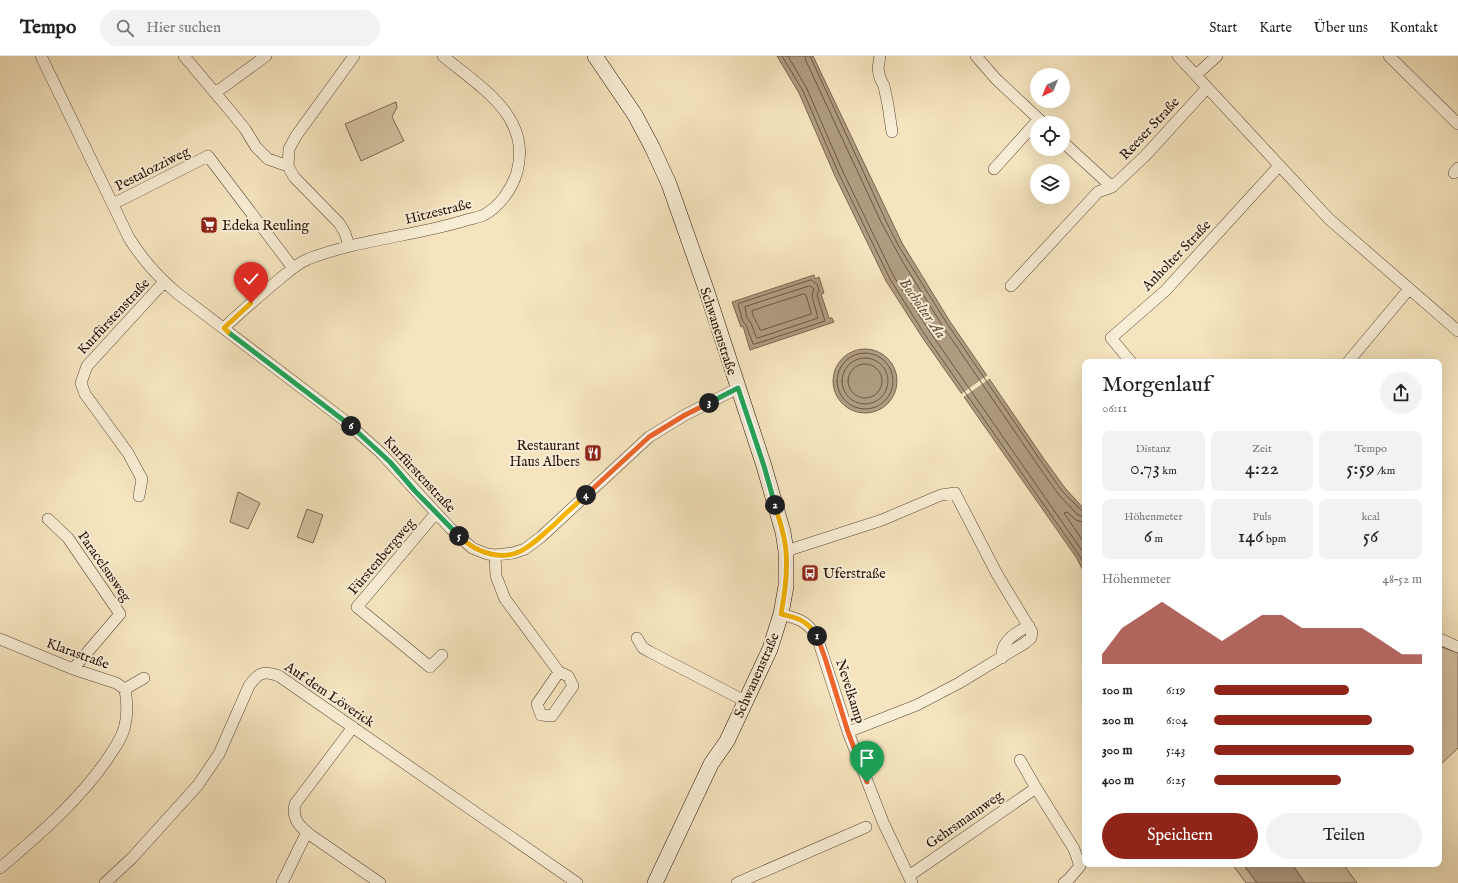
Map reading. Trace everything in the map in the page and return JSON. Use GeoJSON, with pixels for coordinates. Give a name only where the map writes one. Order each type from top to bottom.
{"type":"FeatureCollection","features":[{"type":"Feature","properties":{"kind":"street","name":"Kurfürstenstraße"},"geometry":{"type":"LineString","coordinates":[[41,56],[129,238],[138,253],[164,282],[344,420],[390,462],[436,513],[461,539],[472,548],[495,555],[513,554],[525,549],[541,537],[649,437],[685,415],[738,388]]}},
{"type":"Feature","properties":{"kind":"street"},"geometry":{"type":"LineString","coordinates":[[184,56],[245,129],[256,147],[268,159],[288,166]]}},
{"type":"Feature","properties":{"kind":"street"},"geometry":{"type":"LineString","coordinates":[[215,92],[266,56]]}},
{"type":"Feature","properties":{"kind":"street"},"geometry":{"type":"LineString","coordinates":[[349,246],[345,233],[339,223],[294,176],[288,166],[289,149],[296,136],[354,56]]}},
{"type":"Feature","properties":{"kind":"street","name":"Hitzestraße"},"geometry":{"type":"LineString","coordinates":[[224,328],[239,313],[293,268],[307,260],[349,246],[441,227],[484,215],[509,192],[519,163],[520,142],[512,120],[498,102],[443,56]]}},
{"type":"Feature","properties":{"kind":"street","name":"Schwanenstraße"},"geometry":{"type":"LineString","coordinates":[[594,56],[635,115],[669,184],[706,289],[764,466],[783,532],[786,552],[786,586],[781,614],[770,649],[727,741],[711,764],[655,883]]}},
{"type":"Feature","properties":{"kind":"street"},"geometry":{"type":"LineString","coordinates":[[880,56],[878,69],[884,86],[892,132]]}},
{"type":"Feature","properties":{"kind":"street"},"geometry":{"type":"LineString","coordinates":[[976,56],[996,79],[1036,116]]}},
{"type":"Feature","properties":{"kind":"street"},"geometry":{"type":"LineString","coordinates":[[1178,56],[1329,219],[1458,331]]}},
{"type":"Feature","properties":{"kind":"street"},"geometry":{"type":"LineString","coordinates":[[1196,75],[1217,56]]}},
{"type":"Feature","properties":{"kind":"street"},"geometry":{"type":"LineString","coordinates":[[1388,56],[1458,124]]}},
{"type":"Feature","properties":{"kind":"street","name":"Reeser Straße"},"geometry":{"type":"LineString","coordinates":[[1012,286],[1098,192],[1112,188],[1145,156],[1207,88]]}},
{"type":"Feature","properties":{"kind":"street"},"geometry":{"type":"LineString","coordinates":[[994,169],[1030,132]]}},
{"type":"Feature","properties":{"kind":"street"},"geometry":{"type":"LineString","coordinates":[[1070,149],[1112,188]]}},
{"type":"Feature","properties":{"kind":"street","name":"Pestalozziweg"},"geometry":{"type":"LineString","coordinates":[[113,204],[208,156],[293,268]]}},
{"type":"Feature","properties":{"kind":"street","name":"Anholter Straße"},"geometry":{"type":"LineString","coordinates":[[1128,359],[1111,338],[1165,291],[1279,166]]}},
{"type":"Feature","properties":{"kind":"street","name":"Kurfürstenstraße"},"geometry":{"type":"LineString","coordinates":[[139,496],[142,479],[128,453],[85,394],[82,383],[87,366],[164,282]]}},
{"type":"Feature","properties":{"kind":"street"},"geometry":{"type":"LineString","coordinates":[[1351,359],[1409,289]]}},
{"type":"Feature","properties":{"kind":"street"},"geometry":{"type":"LineString","coordinates":[[786,552],[882,520],[941,495],[955,493],[997,574],[1032,632],[1031,638],[1002,658],[959,683],[918,705],[848,732]]}},
{"type":"Feature","properties":{"kind":"street","name":"Fürstenbergweg"},"geometry":{"type":"LineString","coordinates":[[436,513],[357,607],[430,667],[442,655]]}},
{"type":"Feature","properties":{"kind":"street","name":"Paracelsusweg"},"geometry":{"type":"LineString","coordinates":[[48,519],[68,538],[120,614],[73,669]]}},
{"type":"Feature","properties":{"kind":"street"},"geometry":{"type":"LineString","coordinates":[[495,555],[496,576],[505,599],[559,672]]}},
{"type":"Feature","properties":{"kind":"street","name":"Nevelkamp"},"geometry":{"type":"LineString","coordinates":[[781,614],[805,622],[812,628],[818,637],[848,732],[883,822],[911,879]]}},
{"type":"Feature","properties":{"kind":"street"},"geometry":{"type":"LineString","coordinates":[[637,638],[643,648],[745,701]]}},
{"type":"Feature","properties":{"kind":"street","name":"Klarastraße"},"geometry":{"type":"LineString","coordinates":[[0,639],[73,669],[116,683],[125,689]]}},
{"type":"Feature","properties":{"kind":"street"},"geometry":{"type":"LineString","coordinates":[[1442,640],[1458,647]]}},
{"type":"Feature","properties":{"kind":"street","name":"Auf dem Löverick"},"geometry":{"type":"LineString","coordinates":[[105,883],[132,858],[198,785],[219,754],[249,686],[259,674],[271,673],[279,676],[577,883]]}},
{"type":"Feature","properties":{"kind":"street"},"geometry":{"type":"LineString","coordinates":[[0,868],[34,840],[83,790],[106,761],[118,744],[125,726],[127,701],[125,689],[144,678]]}},
{"type":"Feature","properties":{"kind":"street"},"geometry":{"type":"LineString","coordinates":[[353,727],[295,804],[293,813],[307,832],[379,882]]}},
{"type":"Feature","properties":{"kind":"street"},"geometry":{"type":"LineString","coordinates":[[1020,760],[1074,849],[1080,866],[1064,883]]}},
{"type":"Feature","properties":{"kind":"street","name":"Gehrsmannweg"},"geometry":{"type":"LineString","coordinates":[[911,879],[1036,788]]}},
{"type":"Feature","properties":{"kind":"street"},"geometry":{"type":"LineString","coordinates":[[737,883],[866,827]]}},
{"type":"Feature","properties":{"kind":"street"},"geometry":{"type":"LineString","coordinates":[[282,883],[307,832]]}},
{"type":"Feature","properties":{"kind":"shaded area"},"geometry":{"type":"Polygon","coordinates":[[[396,102],[397,107],[392,117],[404,141],[361,161],[345,124],[396,102]]]}},
{"type":"Feature","properties":{"kind":"shaded area"},"geometry":{"type":"Polygon","coordinates":[[[238,492],[260,503],[248,529],[230,522],[238,492]]]}},
{"type":"Feature","properties":{"kind":"shaded area"},"geometry":{"type":"Polygon","coordinates":[[[307,509],[323,515],[313,543],[297,537],[307,509]]]}},
{"type":"Feature","properties":{"kind":"shaded area"},"geometry":{"type":"Polygon","coordinates":[[[1442,647],[1458,653],[1458,748],[1442,763],[1442,647]]]}},
{"type":"Feature","properties":{"kind":"shaded area"},"geometry":{"type":"Polygon","coordinates":[[[1234,867],[1245,867],[1257,883],[1246,883],[1234,867]]]}},
{"type":"Feature","properties":{"kind":"shaded area"},"geometry":{"type":"Polygon","coordinates":[[[1294,867],[1345,867],[1357,883],[1305,883],[1294,867]]]}},
{"type":"Feature","properties":{"kind":"water","name":"Bocholter Aa"},"geometry":{"type":"Polygon","coordinates":[[[777,56],[813,56],[902,243],[949,320],[1044,459],[1065,488],[1082,507],[1082,568],[1076,557],[922,337],[886,281],[835,176],[799,93],[777,56]]]}},
{"type":"Feature","properties":{"kind":"water"},"geometry":{"type":"Polygon","coordinates":[[[814,275],[815,279],[819,277],[824,293],[821,294],[829,318],[832,318],[834,322],[750,350],[743,326],[741,327],[732,302],[814,275]]]}},
{"type":"Feature","properties":{"kind":"water"},"geometry":{"type":"Polygon","coordinates":[[[859,349],[871,349],[888,358],[895,369],[897,381],[895,393],[888,404],[871,413],[859,413],[847,408],[838,399],[833,387],[833,375],[838,363],[847,354],[859,349]]]}},
{"type":"Feature","properties":{"kind":"water"},"geometry":{"type":"Polygon","coordinates":[[[1245,867],[1294,867],[1305,883],[1257,883],[1245,867]]]}},
{"type":"Feature","properties":{"kind":"pier"},"geometry":{"type":"Polygon","coordinates":[[[989,374],[992,377],[962,398],[960,395],[989,374]]]}},
{"type":"Feature","properties":{"kind":"place","name":"Edeka Reuling"},"geometry":{"type":"Point","coordinates":[209,225]}},
{"type":"Feature","properties":{"kind":"place","name":"Restaurant Haus Albers"},"geometry":{"type":"Point","coordinates":[593,453]}},
{"type":"Feature","properties":{"kind":"place","name":"Uferstraße"},"geometry":{"type":"Point","coordinates":[810,573]}},
{"type":"Feature","properties":{"kind":"route"},"geometry":{"type":"LineString","coordinates":[[251,303],[224,328],[344,420],[390,462],[415,491],[461,539],[472,548],[488,554],[513,554],[525,549],[541,537],[649,437],[685,415],[738,388],[764,466],[783,532],[786,552],[786,586],[781,614],[797,618],[805,622],[812,628],[818,637],[848,732],[867,782]]}}]}
